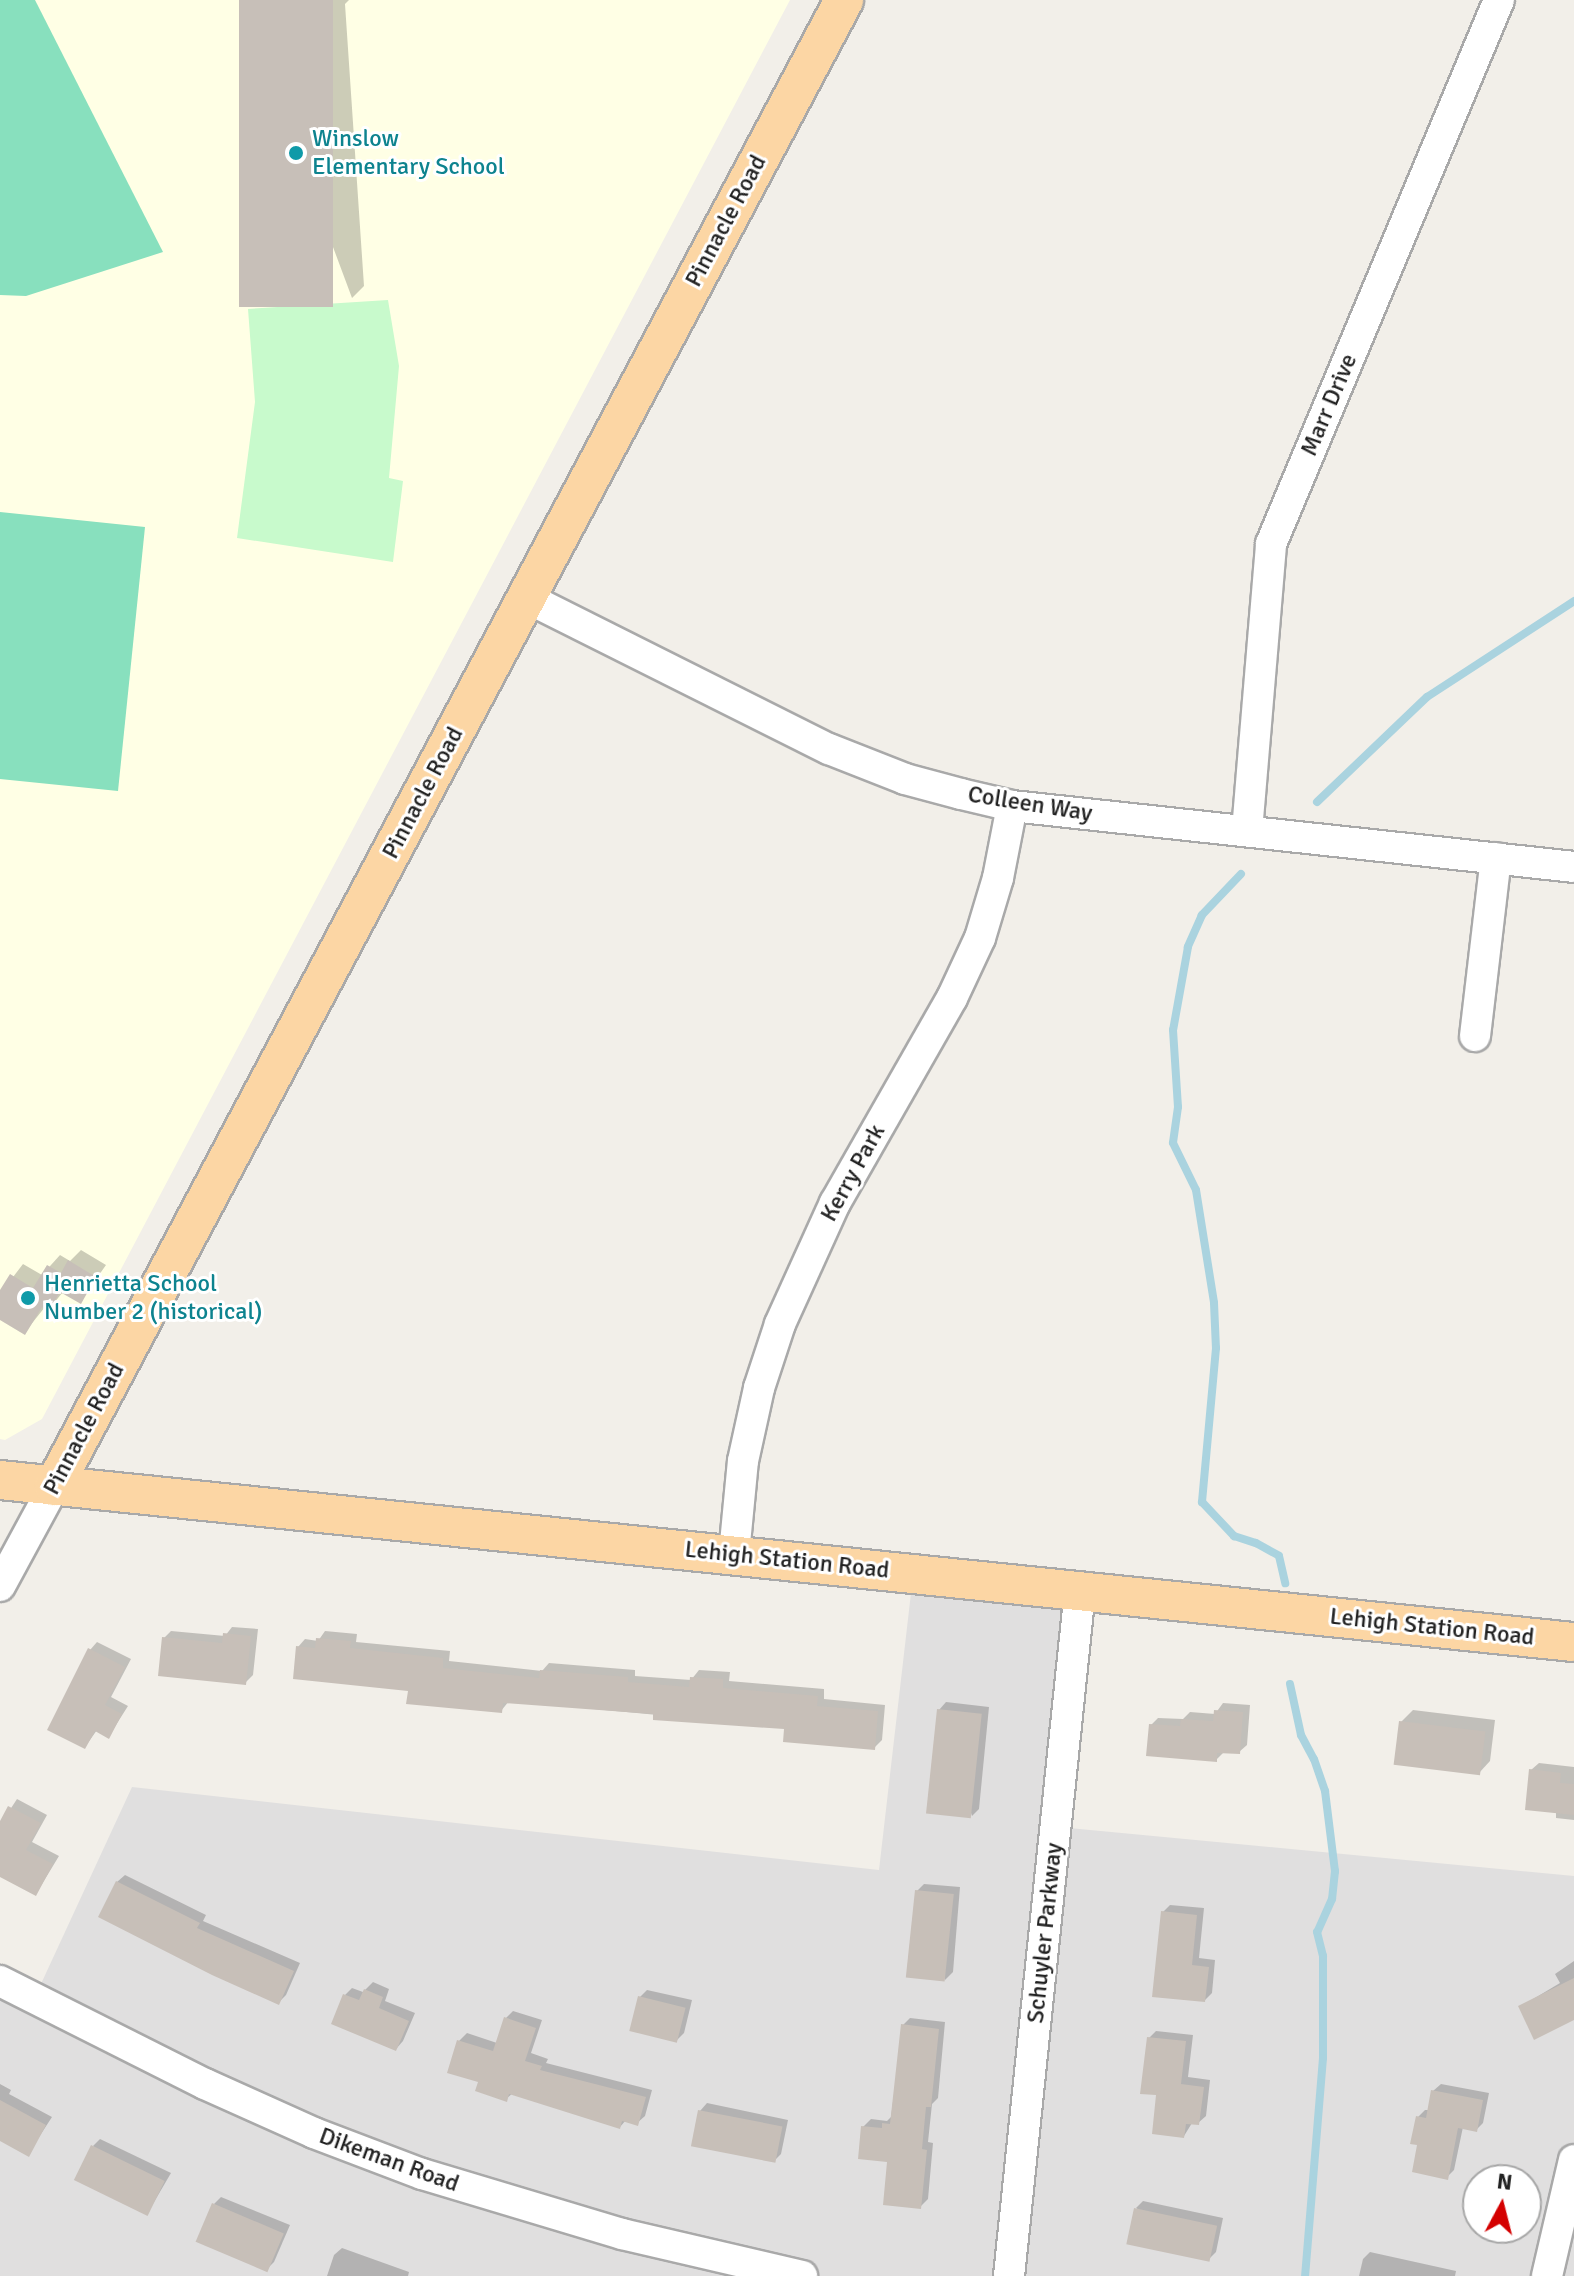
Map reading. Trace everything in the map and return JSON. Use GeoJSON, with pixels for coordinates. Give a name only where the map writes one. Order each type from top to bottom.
{"type":"FeatureCollection","features":[{"type":"Feature","properties":{"kind":"main road","name":"Pinnacle Road"},"geometry":{"type":"LineString","coordinates":[[54,1486],[844,0]]}},
{"type":"Feature","properties":{"kind":"main road","name":"Lehigh Station Road"},"geometry":{"type":"LineString","coordinates":[[0,1480],[1574,1642]]}},
{"type":"Feature","properties":{"kind":"street","name":"Marr Drive"},"geometry":{"type":"LineString","coordinates":[[1247,831],[1271,544],[1499,0]]}},
{"type":"Feature","properties":{"kind":"street","name":"Colleen Way"},"geometry":{"type":"LineString","coordinates":[[527,598],[864,765],[1012,806],[1574,867]]}},
{"type":"Feature","properties":{"kind":"street","name":"Kerry Park"},"geometry":{"type":"LineString","coordinates":[[734,1554],[743,1461],[759,1388],[780,1324],[835,1203],[952,998],[980,938],[998,878],[1012,806]]}},
{"type":"Feature","properties":{"kind":"street"},"geometry":{"type":"LineString","coordinates":[[1475,1036],[1496,858]]}},
{"type":"Feature","properties":{"kind":"street","name":"Pinnacle Road"},"geometry":{"type":"LineString","coordinates":[[0,1586],[54,1486]]}},
{"type":"Feature","properties":{"kind":"street","name":"Schuyler Parkway"},"geometry":{"type":"LineString","coordinates":[[1009,2276],[1080,1590]]}},
{"type":"Feature","properties":{"kind":"street","name":"Dikeman Road"},"geometry":{"type":"LineString","coordinates":[[0,1981],[205,2084],[314,2133],[422,2174],[736,2269],[802,2276]]}},
{"type":"Feature","properties":{"kind":"street"},"geometry":{"type":"LineString","coordinates":[[1547,2276],[1574,2160]]}},
{"type":"Feature","properties":{"kind":"shaded area"},"geometry":{"type":"Polygon","coordinates":[[[0,0],[790,0],[42,1419],[5,1440],[0,1439],[0,0]]]}},
{"type":"Feature","properties":{"kind":"shaded area"},"geometry":{"type":"Polygon","coordinates":[[[911,1593],[1089,1610],[1069,1828],[1574,1876],[1574,2276],[0,2276],[0,1984],[7,1967],[40,1986],[132,1787],[879,1870],[911,1593]]]}},
{"type":"Feature","properties":{"kind":"green space"},"geometry":{"type":"Polygon","coordinates":[[[0,0],[35,0],[163,252],[26,296],[0,295],[0,0]]]}},
{"type":"Feature","properties":{"kind":"green space"},"geometry":{"type":"Polygon","coordinates":[[[388,300],[399,366],[389,478],[403,481],[393,562],[237,538],[255,402],[248,309],[388,300]]]}},
{"type":"Feature","properties":{"kind":"green space"},"geometry":{"type":"Polygon","coordinates":[[[0,512],[145,527],[118,791],[0,779],[0,512]]]}},
{"type":"Feature","properties":{"kind":"building","name":"Winslow Elementary School"},"geometry":{"type":"Polygon","coordinates":[[[239,0],[333,0],[333,307],[239,307],[239,0]]]}},
{"type":"Feature","properties":{"kind":"building","name":"Henrietta School Number 2 (historical)"},"geometry":{"type":"Polygon","coordinates":[[[68,1260],[96,1277],[81,1304],[60,1292],[49,1311],[42,1307],[25,1335],[0,1320],[0,1290],[10,1274],[33,1288],[47,1265],[61,1273],[68,1260]]]}},
{"type":"Feature","properties":{"kind":"building"},"geometry":{"type":"Polygon","coordinates":[[[223,1633],[251,1636],[246,1685],[158,1676],[162,1637],[222,1643],[223,1633]]]}},
{"type":"Feature","properties":{"kind":"building"},"geometry":{"type":"Polygon","coordinates":[[[316,1638],[351,1641],[350,1648],[443,1658],[443,1668],[539,1678],[540,1670],[628,1677],[628,1682],[689,1687],[690,1677],[723,1679],[723,1688],[818,1696],[817,1706],[878,1711],[875,1750],[783,1742],[784,1729],[653,1720],[653,1714],[503,1703],[502,1713],[406,1704],[408,1691],[293,1679],[296,1646],[315,1648],[316,1638]]]}},
{"type":"Feature","properties":{"kind":"building"},"geometry":{"type":"Polygon","coordinates":[[[88,1648],[125,1667],[105,1705],[122,1714],[109,1739],[95,1731],[85,1749],[47,1730],[88,1648]]]}},
{"type":"Feature","properties":{"kind":"building"},"geometry":{"type":"Polygon","coordinates":[[[937,1709],[982,1714],[971,1818],[926,1813],[937,1709]]]}},
{"type":"Feature","properties":{"kind":"building"},"geometry":{"type":"Polygon","coordinates":[[[1214,1710],[1243,1712],[1240,1754],[1217,1753],[1217,1762],[1146,1756],[1149,1724],[1180,1726],[1181,1719],[1213,1721],[1214,1710]]]}},
{"type":"Feature","properties":{"kind":"building"},"geometry":{"type":"Polygon","coordinates":[[[1399,1721],[1485,1732],[1480,1775],[1394,1765],[1399,1721]]]}},
{"type":"Feature","properties":{"kind":"building"},"geometry":{"type":"Polygon","coordinates":[[[1529,1769],[1561,1773],[1560,1783],[1574,1784],[1574,1815],[1525,1810],[1529,1769]]]}},
{"type":"Feature","properties":{"kind":"building"},"geometry":{"type":"Polygon","coordinates":[[[8,1806],[41,1823],[26,1850],[53,1864],[36,1896],[0,1877],[0,1821],[8,1806]]]}},
{"type":"Feature","properties":{"kind":"building"},"geometry":{"type":"Polygon","coordinates":[[[116,1881],[200,1923],[197,1928],[294,1971],[279,2005],[98,1917],[116,1881]]]}},
{"type":"Feature","properties":{"kind":"building"},"geometry":{"type":"Polygon","coordinates":[[[915,1890],[954,1894],[945,1982],[906,1978],[915,1890]]]}},
{"type":"Feature","properties":{"kind":"building"},"geometry":{"type":"Polygon","coordinates":[[[1161,1911],[1197,1915],[1192,1965],[1209,1967],[1205,2002],[1152,1997],[1161,1911]]]}},
{"type":"Feature","properties":{"kind":"building"},"geometry":{"type":"Polygon","coordinates":[[[1574,1978],[1574,2020],[1534,2040],[1518,2006],[1574,1978]]]}},
{"type":"Feature","properties":{"kind":"building"},"geometry":{"type":"Polygon","coordinates":[[[364,1989],[383,1997],[379,2008],[409,2021],[396,2051],[331,2024],[343,1994],[359,2000],[364,1989]]]}},
{"type":"Feature","properties":{"kind":"building"},"geometry":{"type":"Polygon","coordinates":[[[638,1996],[686,2008],[677,2043],[629,2031],[638,1996]]]}},
{"type":"Feature","properties":{"kind":"building"},"geometry":{"type":"Polygon","coordinates":[[[504,2017],[536,2028],[525,2061],[542,2066],[540,2070],[646,2097],[638,2126],[622,2121],[620,2129],[509,2094],[507,2102],[475,2091],[478,2082],[447,2073],[457,2040],[493,2051],[504,2017]]]}},
{"type":"Feature","properties":{"kind":"building"},"geometry":{"type":"Polygon","coordinates":[[[901,2024],[939,2029],[931,2107],[926,2107],[922,2149],[927,2150],[921,2209],[883,2205],[887,2162],[858,2159],[861,2126],[882,2128],[882,2123],[890,2124],[901,2024]]]}},
{"type":"Feature","properties":{"kind":"building"},"geometry":{"type":"Polygon","coordinates":[[[1147,2037],[1186,2041],[1181,2084],[1204,2087],[1199,2125],[1186,2124],[1184,2138],[1152,2134],[1156,2095],[1140,2094],[1147,2037]]]}},
{"type":"Feature","properties":{"kind":"building"},"geometry":{"type":"Polygon","coordinates":[[[1431,2090],[1483,2100],[1477,2132],[1458,2128],[1448,2180],[1412,2172],[1417,2145],[1410,2144],[1416,2116],[1426,2118],[1431,2090]]]}},
{"type":"Feature","properties":{"kind":"building"},"geometry":{"type":"Polygon","coordinates":[[[0,2100],[46,2125],[29,2157],[0,2141],[0,2100]]]}},
{"type":"Feature","properties":{"kind":"building"},"geometry":{"type":"Polygon","coordinates":[[[698,2110],[782,2126],[775,2163],[691,2146],[698,2110]]]}},
{"type":"Feature","properties":{"kind":"building"},"geometry":{"type":"Polygon","coordinates":[[[91,2145],[165,2181],[148,2216],[74,2180],[91,2145]]]}},
{"type":"Feature","properties":{"kind":"building"},"geometry":{"type":"Polygon","coordinates":[[[212,2203],[284,2233],[267,2272],[196,2242],[212,2203]]]}},
{"type":"Feature","properties":{"kind":"building"},"geometry":{"type":"Polygon","coordinates":[[[1134,2208],[1217,2226],[1209,2262],[1126,2244],[1134,2208]]]}},
{"type":"Feature","properties":{"kind":"waterway"},"geometry":{"type":"LineString","coordinates":[[1317,802],[1427,697],[1574,601]]}},
{"type":"Feature","properties":{"kind":"waterway"},"geometry":{"type":"LineString","coordinates":[[1241,874],[1202,915],[1188,947],[1173,1030],[1178,1107],[1173,1143],[1196,1190],[1214,1303],[1216,1348],[1202,1502],[1234,1536],[1256,1543],[1279,1556],[1285,1583]]}},
{"type":"Feature","properties":{"kind":"waterway"},"geometry":{"type":"LineString","coordinates":[[1290,1684],[1301,1735],[1314,1759],[1325,1791],[1335,1871],[1332,1899],[1317,1932],[1323,1956],[1323,2058],[1305,2276]]}},
{"type":"Feature","properties":{"kind":"place","name":"Winslow Elementary School"},"geometry":{"type":"Point","coordinates":[296,153]}},
{"type":"Feature","properties":{"kind":"place","name":"Henrietta School Number 2 (historical)"},"geometry":{"type":"Point","coordinates":[28,1298]}}]}
